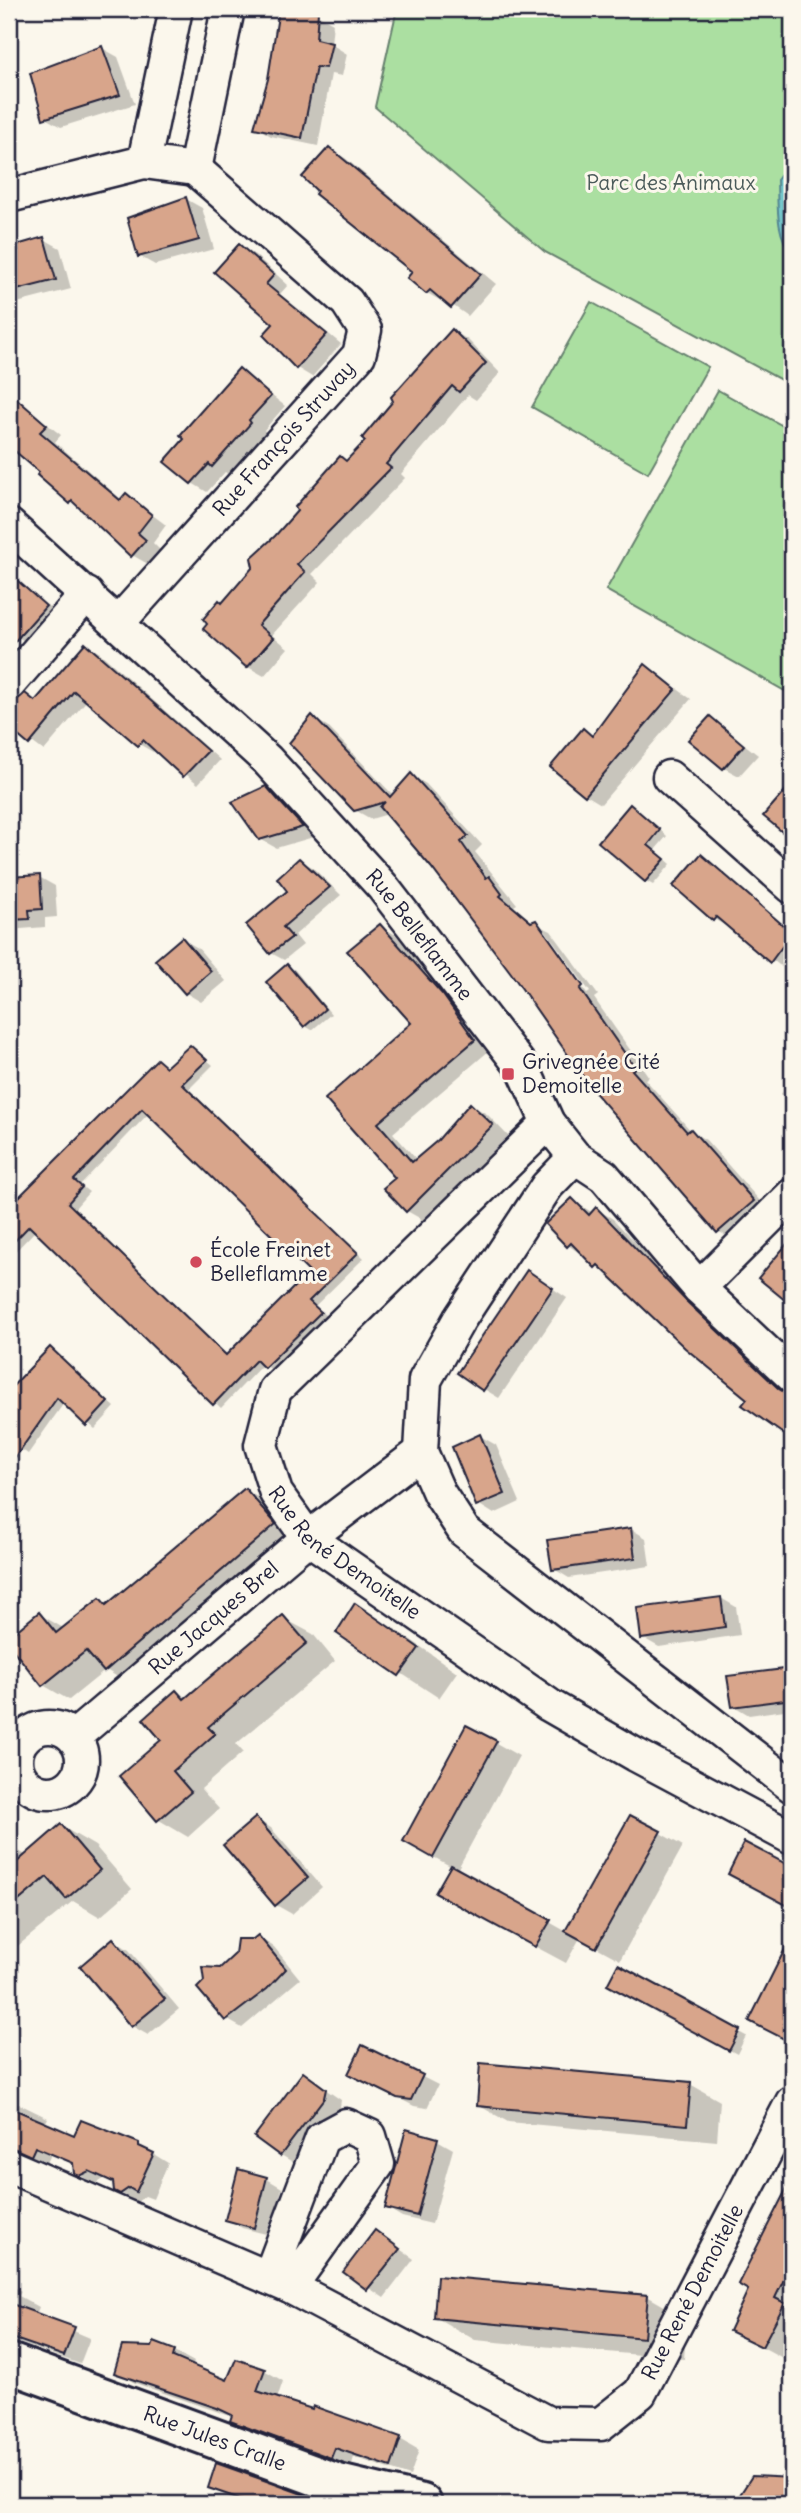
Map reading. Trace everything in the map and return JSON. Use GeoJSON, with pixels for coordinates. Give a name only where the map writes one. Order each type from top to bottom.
{"type":"FeatureCollection","features":[{"type":"Feature","properties":{"kind":"street"},"geometry":{"type":"LineString","coordinates":[[145,162],[176,9]]}},
{"type":"Feature","properties":{"kind":"street"},"geometry":{"type":"LineString","coordinates":[[9,195],[145,162],[195,169],[228,9]]}},
{"type":"Feature","properties":{"kind":"street"},"geometry":{"type":"LineString","coordinates":[[158,97],[207,110]]}},
{"type":"Feature","properties":{"kind":"street","name":"Rue François Struvay"},"geometry":{"type":"LineString","coordinates":[[118,623],[359,355],[365,330],[347,302],[195,169]]}},
{"type":"Feature","properties":{"kind":"street","name":"Rue Belleflamme"},"geometry":{"type":"LineString","coordinates":[[9,525],[267,760],[383,886],[524,1070],[548,1124],[575,1157],[604,1176],[699,1288],[792,1376]]}},
{"type":"Feature","properties":{"kind":"street"},"geometry":{"type":"LineString","coordinates":[[9,684],[87,594]]}},
{"type":"Feature","properties":{"kind":"street"},"geometry":{"type":"LineString","coordinates":[[669,777],[792,887]]}},
{"type":"Feature","properties":{"kind":"street","name":"Rue René Demoitelle"},"geometry":{"type":"LineString","coordinates":[[548,1124],[275,1390],[261,1445],[276,1493],[308,1538],[549,1705],[792,1838]]}},
{"type":"Feature","properties":{"kind":"street"},"geometry":{"type":"LineString","coordinates":[[516,1155],[547,1186]]}},
{"type":"Feature","properties":{"kind":"street"},"geometry":{"type":"LineString","coordinates":[[575,1157],[547,1186],[459,1320],[425,1380],[421,1452],[439,1493],[464,1531],[792,1786]]}},
{"type":"Feature","properties":{"kind":"street"},"geometry":{"type":"LineString","coordinates":[[699,1288],[792,1195]]}},
{"type":"Feature","properties":{"kind":"street","name":"Rue Jacques Brel"},"geometry":{"type":"LineString","coordinates":[[75,1737],[308,1538],[421,1452]]}},
{"type":"Feature","properties":{"kind":"street"},"geometry":{"type":"LineString","coordinates":[[53,1725],[75,1737],[84,1762],[72,1787],[48,1795],[16,1789],[14,1757],[29,1731],[53,1725]]}},
{"type":"Feature","properties":{"kind":"street","name":"Rue René Demoitelle"},"geometry":{"type":"LineString","coordinates":[[9,2166],[279,2282],[548,2423],[601,2424],[640,2393],[792,2102]]}},
{"type":"Feature","properties":{"kind":"street","name":"Rue Jules Cralle"},"geometry":{"type":"LineString","coordinates":[[9,2363],[338,2484],[422,2504]]}},
{"type":"Feature","properties":{"kind":"green space","name":"Parc des Animaux"},"geometry":{"type":"Polygon","coordinates":[[[397,9],[792,9],[792,386],[545,252],[375,107],[397,9]]]}},
{"type":"Feature","properties":{"kind":"green space"},"geometry":{"type":"Polygon","coordinates":[[[591,302],[708,367],[648,473],[532,407],[591,302]]]}},
{"type":"Feature","properties":{"kind":"green space"},"geometry":{"type":"Polygon","coordinates":[[[718,390],[792,431],[792,695],[606,590],[718,390]]]}},
{"type":"Feature","properties":{"kind":"water"},"geometry":{"type":"Polygon","coordinates":[[[792,161],[792,252],[780,228],[777,180],[792,161]]]}},
{"type":"Feature","properties":{"kind":"building"},"geometry":{"type":"Polygon","coordinates":[[[279,9],[318,12],[316,39],[332,43],[326,68],[316,67],[302,138],[254,128],[268,79],[279,9]]]}},
{"type":"Feature","properties":{"kind":"building"},"geometry":{"type":"Polygon","coordinates":[[[102,46],[120,95],[43,119],[30,73],[102,46]]]}},
{"type":"Feature","properties":{"kind":"building"},"geometry":{"type":"Polygon","coordinates":[[[329,147],[481,274],[451,308],[430,290],[426,294],[407,278],[412,272],[315,194],[317,191],[302,177],[329,147]]]}},
{"type":"Feature","properties":{"kind":"building"},"geometry":{"type":"Polygon","coordinates":[[[186,197],[199,240],[138,257],[127,218],[186,197]]]}},
{"type":"Feature","properties":{"kind":"building"},"geometry":{"type":"Polygon","coordinates":[[[44,237],[56,280],[9,292],[9,253],[18,250],[17,245],[44,237]]]}},
{"type":"Feature","properties":{"kind":"building"},"geometry":{"type":"Polygon","coordinates":[[[239,244],[274,275],[266,284],[327,334],[296,369],[263,335],[273,324],[214,272],[239,244]]]}},
{"type":"Feature","properties":{"kind":"building"},"geometry":{"type":"Polygon","coordinates":[[[452,329],[486,363],[459,392],[452,386],[386,464],[391,468],[297,564],[305,572],[258,625],[273,638],[247,668],[203,629],[207,624],[203,619],[219,600],[222,603],[253,567],[251,558],[297,511],[295,507],[340,456],[346,461],[365,441],[362,438],[393,401],[391,397],[452,329]]]}},
{"type":"Feature","properties":{"kind":"building"},"geometry":{"type":"Polygon","coordinates":[[[239,368],[271,396],[212,467],[209,464],[191,484],[164,462],[184,439],[180,435],[239,368]]]}},
{"type":"Feature","properties":{"kind":"building"},"geometry":{"type":"Polygon","coordinates":[[[9,392],[47,425],[40,432],[120,500],[126,493],[152,515],[138,533],[146,540],[131,557],[72,501],[70,504],[37,475],[39,472],[9,446],[9,392]]]}},
{"type":"Feature","properties":{"kind":"building"},"geometry":{"type":"Polygon","coordinates":[[[9,573],[46,606],[9,648],[9,573]]]}},
{"type":"Feature","properties":{"kind":"building"},"geometry":{"type":"Polygon","coordinates":[[[85,643],[208,751],[183,777],[143,740],[138,746],[74,691],[29,745],[9,728],[9,711],[18,699],[25,693],[35,701],[85,643]]]}},
{"type":"Feature","properties":{"kind":"building"},"geometry":{"type":"Polygon","coordinates":[[[645,664],[676,689],[585,796],[550,767],[583,728],[592,736],[645,664]]]}},
{"type":"Feature","properties":{"kind":"building"},"geometry":{"type":"Polygon","coordinates":[[[312,715],[390,797],[411,773],[468,836],[461,842],[486,878],[489,876],[502,894],[500,896],[531,922],[536,920],[583,986],[580,989],[635,1068],[632,1070],[687,1132],[691,1129],[754,1201],[717,1233],[591,1088],[511,973],[431,867],[380,807],[385,802],[354,811],[289,743],[312,715]]]}},
{"type":"Feature","properties":{"kind":"building"},"geometry":{"type":"Polygon","coordinates":[[[710,716],[744,745],[723,769],[688,740],[710,716]]]}},
{"type":"Feature","properties":{"kind":"building"},"geometry":{"type":"Polygon","coordinates":[[[792,783],[792,840],[763,816],[792,783]]]}},
{"type":"Feature","properties":{"kind":"building"},"geometry":{"type":"Polygon","coordinates":[[[266,786],[303,827],[259,840],[232,802],[266,786]]]}},
{"type":"Feature","properties":{"kind":"building"},"geometry":{"type":"Polygon","coordinates":[[[630,804],[660,830],[648,845],[665,859],[645,882],[598,842],[630,804]]]}},
{"type":"Feature","properties":{"kind":"building"},"geometry":{"type":"Polygon","coordinates":[[[701,854],[792,933],[770,963],[716,917],[713,921],[673,886],[701,854]]]}},
{"type":"Feature","properties":{"kind":"building"},"geometry":{"type":"Polygon","coordinates":[[[299,858],[330,887],[283,927],[292,937],[270,954],[246,925],[287,891],[277,878],[299,858]]]}},
{"type":"Feature","properties":{"kind":"building"},"geometry":{"type":"Polygon","coordinates":[[[40,875],[42,909],[29,910],[30,919],[9,920],[9,877],[40,875]]]}},
{"type":"Feature","properties":{"kind":"building"},"geometry":{"type":"Polygon","coordinates":[[[380,924],[443,995],[475,1040],[378,1123],[412,1162],[438,1140],[470,1103],[493,1125],[406,1212],[383,1188],[395,1178],[325,1099],[411,1023],[347,951],[380,924]]]}},
{"type":"Feature","properties":{"kind":"building"},"geometry":{"type":"Polygon","coordinates":[[[182,937],[211,971],[185,994],[155,960],[182,937]]]}},
{"type":"Feature","properties":{"kind":"building"},"geometry":{"type":"Polygon","coordinates":[[[287,964],[325,1009],[304,1027],[266,982],[287,964]]]}},
{"type":"Feature","properties":{"kind":"building"},"geometry":{"type":"Polygon","coordinates":[[[190,1045],[207,1060],[182,1084],[358,1253],[309,1301],[321,1312],[264,1368],[256,1360],[213,1405],[29,1226],[9,1247],[9,1207],[157,1059],[166,1067],[190,1045]],[[142,1109],[74,1180],[82,1187],[68,1203],[226,1355],[309,1272],[142,1109]]]}},
{"type":"Feature","properties":{"kind":"building"},"geometry":{"type":"Polygon","coordinates":[[[572,1198],[589,1215],[596,1207],[686,1301],[779,1389],[792,1397],[792,1440],[742,1405],[747,1399],[685,1348],[598,1265],[595,1268],[571,1243],[567,1247],[545,1224],[572,1198]]]}},
{"type":"Feature","properties":{"kind":"building"},"geometry":{"type":"Polygon","coordinates":[[[792,1238],[792,1306],[758,1278],[792,1238]]]}},
{"type":"Feature","properties":{"kind":"building"},"geometry":{"type":"Polygon","coordinates":[[[527,1270],[553,1288],[483,1391],[457,1373],[527,1270]]]}},
{"type":"Feature","properties":{"kind":"building"},"geometry":{"type":"Polygon","coordinates":[[[50,1347],[108,1402],[86,1426],[57,1398],[9,1466],[9,1390],[50,1347]]]}},
{"type":"Feature","properties":{"kind":"building"},"geometry":{"type":"Polygon","coordinates":[[[480,1434],[505,1494],[476,1506],[452,1447],[480,1434]]]}},
{"type":"Feature","properties":{"kind":"building"},"geometry":{"type":"Polygon","coordinates":[[[245,1488],[276,1524],[104,1672],[86,1651],[42,1686],[9,1645],[9,1637],[39,1612],[56,1633],[100,1598],[106,1605],[245,1488]]]}},
{"type":"Feature","properties":{"kind":"building"},"geometry":{"type":"Polygon","coordinates":[[[631,1528],[635,1558],[552,1570],[547,1540],[631,1528]]]}},
{"type":"Feature","properties":{"kind":"building"},"geometry":{"type":"Polygon","coordinates":[[[721,1597],[725,1627],[641,1639],[637,1608],[721,1597]]]}},
{"type":"Feature","properties":{"kind":"building"},"geometry":{"type":"Polygon","coordinates":[[[355,1603],[419,1648],[399,1676],[336,1633],[355,1603]]]}},
{"type":"Feature","properties":{"kind":"building"},"geometry":{"type":"Polygon","coordinates":[[[283,1615],[307,1643],[208,1727],[215,1734],[173,1771],[191,1792],[157,1821],[119,1776],[161,1740],[143,1719],[176,1690],[184,1699],[283,1615]]]}},
{"type":"Feature","properties":{"kind":"building"},"geometry":{"type":"Polygon","coordinates":[[[792,1668],[792,1699],[732,1707],[727,1676],[792,1668]]]}},
{"type":"Feature","properties":{"kind":"building"},"geometry":{"type":"Polygon","coordinates":[[[466,1725],[497,1741],[433,1858],[403,1841],[466,1725]]]}},
{"type":"Feature","properties":{"kind":"building"},"geometry":{"type":"Polygon","coordinates":[[[630,1815],[661,1831],[596,1948],[565,1931],[630,1815]]]}},
{"type":"Feature","properties":{"kind":"building"},"geometry":{"type":"Polygon","coordinates":[[[256,1817],[308,1878],[275,1906],[223,1845],[256,1817]]]}},
{"type":"Feature","properties":{"kind":"building"},"geometry":{"type":"Polygon","coordinates":[[[61,1824],[100,1870],[66,1899],[47,1877],[9,1909],[9,1869],[61,1824]]]}},
{"type":"Feature","properties":{"kind":"building"},"geometry":{"type":"Polygon","coordinates":[[[744,1842],[792,1867],[792,1908],[728,1874],[744,1842]]]}},
{"type":"Feature","properties":{"kind":"building"},"geometry":{"type":"Polygon","coordinates":[[[451,1865],[551,1920],[535,1947],[435,1893],[451,1865]]]}},
{"type":"Feature","properties":{"kind":"building"},"geometry":{"type":"Polygon","coordinates":[[[258,1935],[286,1969],[267,1989],[225,2021],[197,1988],[204,1981],[202,1967],[220,1968],[235,1954],[237,1939],[253,1939],[258,1935]]]}},
{"type":"Feature","properties":{"kind":"building"},"geometry":{"type":"Polygon","coordinates":[[[792,1935],[792,2028],[786,2040],[749,2021],[792,1935]]]}},
{"type":"Feature","properties":{"kind":"building"},"geometry":{"type":"Polygon","coordinates":[[[113,1938],[165,1999],[131,2027],[80,1966],[113,1938]]]}},
{"type":"Feature","properties":{"kind":"building"},"geometry":{"type":"Polygon","coordinates":[[[618,1964],[740,2030],[729,2051],[607,1985],[618,1964]]]}},
{"type":"Feature","properties":{"kind":"building"},"geometry":{"type":"Polygon","coordinates":[[[362,2045],[423,2075],[411,2100],[397,2098],[348,2074],[362,2045]]]}},
{"type":"Feature","properties":{"kind":"building"},"geometry":{"type":"Polygon","coordinates":[[[480,2063],[691,2082],[687,2125],[477,2106],[480,2063]]]}},
{"type":"Feature","properties":{"kind":"building"},"geometry":{"type":"Polygon","coordinates":[[[303,2072],[326,2089],[324,2098],[280,2156],[254,2137],[303,2072]]]}},
{"type":"Feature","properties":{"kind":"building"},"geometry":{"type":"Polygon","coordinates":[[[9,2107],[74,2135],[81,2120],[139,2143],[139,2146],[154,2153],[136,2192],[129,2188],[120,2194],[114,2191],[113,2182],[89,2171],[79,2176],[74,2174],[73,2163],[35,2147],[31,2156],[9,2146],[9,2107]]]}},
{"type":"Feature","properties":{"kind":"building"},"geometry":{"type":"Polygon","coordinates":[[[406,2129],[438,2138],[417,2216],[385,2208],[406,2129]]]}},
{"type":"Feature","properties":{"kind":"building"},"geometry":{"type":"Polygon","coordinates":[[[238,2169],[267,2177],[254,2228],[225,2220],[238,2169]]]}},
{"type":"Feature","properties":{"kind":"building"},"geometry":{"type":"Polygon","coordinates":[[[792,2178],[792,2263],[775,2298],[785,2303],[762,2347],[729,2331],[748,2290],[738,2284],[792,2178]]]}},
{"type":"Feature","properties":{"kind":"building"},"geometry":{"type":"Polygon","coordinates":[[[375,2230],[400,2249],[367,2290],[343,2272],[375,2230]]]}},
{"type":"Feature","properties":{"kind":"building"},"geometry":{"type":"Polygon","coordinates":[[[437,2276],[648,2295],[644,2338],[434,2318],[437,2276]]]}},
{"type":"Feature","properties":{"kind":"building"},"geometry":{"type":"Polygon","coordinates":[[[9,2303],[75,2327],[64,2356],[9,2337],[9,2303]]]}},
{"type":"Feature","properties":{"kind":"building"},"geometry":{"type":"Polygon","coordinates":[[[154,2342],[175,2350],[173,2357],[227,2380],[236,2359],[265,2369],[257,2391],[312,2409],[313,2406],[401,2437],[391,2467],[335,2448],[331,2458],[230,2421],[232,2415],[217,2408],[114,2373],[122,2346],[152,2347],[154,2342]]]}},
{"type":"Feature","properties":{"kind":"building"},"geometry":{"type":"Polygon","coordinates":[[[216,2463],[330,2504],[255,2504],[208,2488],[216,2463]]]}},
{"type":"Feature","properties":{"kind":"building"},"geometry":{"type":"Polygon","coordinates":[[[752,2476],[792,2478],[792,2504],[734,2504],[752,2476]]]}},
{"type":"Feature","properties":{"kind":"place","name":"Grivegnée Cité Demoitelle"},"geometry":{"type":"Point","coordinates":[508,1074]}},
{"type":"Feature","properties":{"kind":"place","name":"École Freinet Belleflamme"},"geometry":{"type":"Point","coordinates":[196,1262]}}]}
